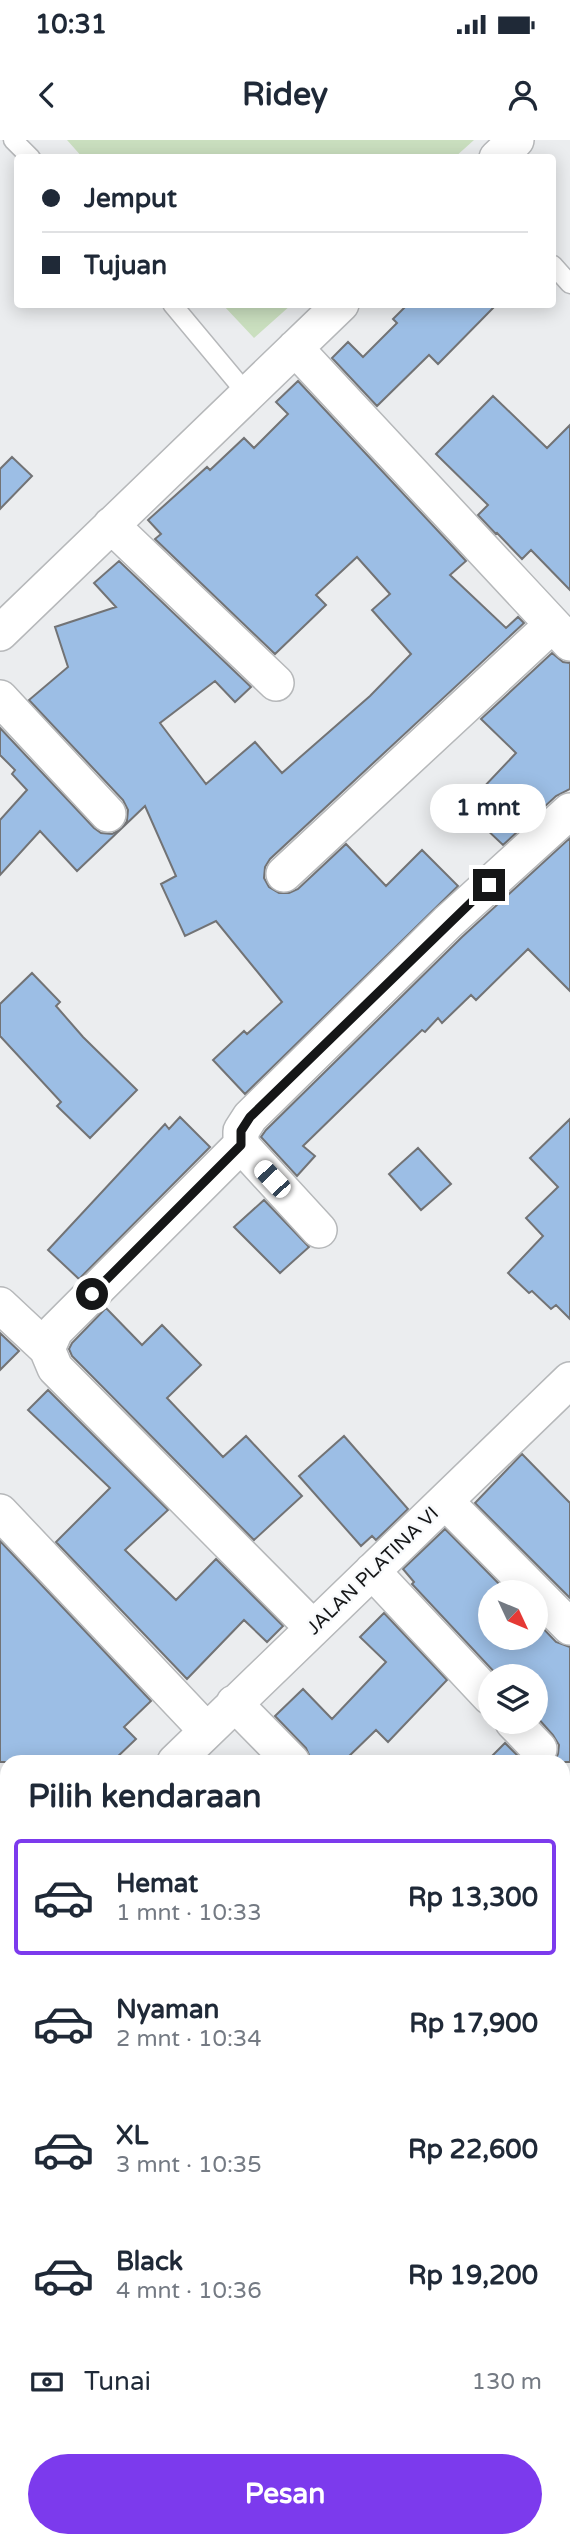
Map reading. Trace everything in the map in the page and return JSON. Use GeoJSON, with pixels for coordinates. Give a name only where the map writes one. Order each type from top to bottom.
{"type":"FeatureCollection","features":[{"type":"Feature","properties":{"kind":"street"},"geometry":{"type":"LineString","coordinates":[[501,154],[516,140]]}},
{"type":"Feature","properties":{"kind":"street"},"geometry":{"type":"LineString","coordinates":[[0,633],[337,308]]}},
{"type":"Feature","properties":{"kind":"street"},"geometry":{"type":"LineString","coordinates":[[284,874],[561,634],[295,348]]}},
{"type":"Feature","properties":{"kind":"street"},"geometry":{"type":"LineString","coordinates":[[111,525],[276,683]]}},
{"type":"Feature","properties":{"kind":"street"},"geometry":{"type":"LineString","coordinates":[[0,698],[108,814]]}},
{"type":"Feature","properties":{"kind":"street"},"geometry":{"type":"LineString","coordinates":[[318,1230],[241,1145],[241,1131],[250,1117],[448,922],[570,811]]}},
{"type":"Feature","properties":{"kind":"street"},"geometry":{"type":"LineString","coordinates":[[47,1349],[55,1331],[241,1145]]}},
{"type":"Feature","properties":{"kind":"street"},"geometry":{"type":"LineString","coordinates":[[0,1304],[47,1349],[55,1368],[313,1628]]}},
{"type":"Feature","properties":{"kind":"street","name":"JALAN PLATINA VI"},"geometry":{"type":"LineString","coordinates":[[182,1755],[570,1380]]}},
{"type":"Feature","properties":{"kind":"street"},"geometry":{"type":"LineString","coordinates":[[445,1501],[570,1628]]}},
{"type":"Feature","properties":{"kind":"street"},"geometry":{"type":"LineString","coordinates":[[0,1512],[207,1731]]}},
{"type":"Feature","properties":{"kind":"street"},"geometry":{"type":"LineString","coordinates":[[372,1571],[478,1684]]}},
{"type":"Feature","properties":{"kind":"street"},"geometry":{"type":"LineString","coordinates":[[234,1703],[285,1755]]}},
{"type":"Feature","properties":{"kind":"street"},"geometry":{"type":"LineString","coordinates":[[525,1734],[539,1749]]}},
{"type":"Feature","properties":{"kind":"lane"},"geometry":{"type":"LineString","coordinates":[[13,140],[27,154]]}},
{"type":"Feature","properties":{"kind":"lane"},"geometry":{"type":"LineString","coordinates":[[556,268],[570,284]]}},
{"type":"Feature","properties":{"kind":"lane"},"geometry":{"type":"LineString","coordinates":[[175,308],[247,394]]}},
{"type":"Feature","properties":{"kind":"green space"},"geometry":{"type":"Polygon","coordinates":[[[67,140],[474,140],[458,154],[79,154],[67,140]]]}},
{"type":"Feature","properties":{"kind":"green space"},"geometry":{"type":"Polygon","coordinates":[[[226,308],[288,308],[254,338],[226,308]]]}},
{"type":"Feature","properties":{"kind":"building"},"geometry":{"type":"Polygon","coordinates":[[[404,308],[493,308],[438,364],[429,355],[377,406],[332,358],[348,342],[363,357],[397,323],[393,319],[404,308]]]}},
{"type":"Feature","properties":{"kind":"building"},"geometry":{"type":"Polygon","coordinates":[[[298,381],[466,561],[450,575],[506,628],[518,617],[524,623],[270,859],[265,867],[264,878],[269,887],[279,893],[289,893],[298,889],[346,844],[386,886],[422,850],[458,886],[245,1094],[213,1060],[244,1031],[247,1034],[282,1002],[216,921],[185,936],[161,884],[176,876],[145,806],[122,828],[127,821],[128,810],[123,800],[29,700],[68,667],[55,627],[116,607],[94,583],[119,561],[251,687],[235,702],[215,681],[160,723],[206,784],[255,742],[282,773],[370,696],[411,654],[372,610],[390,594],[357,557],[316,595],[326,605],[275,654],[155,539],[161,534],[148,520],[207,467],[210,470],[244,438],[254,448],[288,414],[276,402],[298,381]]]}},
{"type":"Feature","properties":{"kind":"building"},"geometry":{"type":"Polygon","coordinates":[[[493,396],[547,448],[570,425],[570,590],[531,550],[522,559],[496,534],[478,515],[488,505],[436,454],[493,396]]]}},
{"type":"Feature","properties":{"kind":"building"},"geometry":{"type":"Polygon","coordinates":[[[12,457],[32,476],[0,509],[0,469],[12,457]]]}},
{"type":"Feature","properties":{"kind":"building"},"geometry":{"type":"Polygon","coordinates":[[[552,653],[563,662],[570,663],[570,789],[556,796],[503,845],[464,808],[516,753],[481,719],[552,653]]]}},
{"type":"Feature","properties":{"kind":"building"},"geometry":{"type":"Polygon","coordinates":[[[0,728],[94,828],[101,833],[112,834],[122,828],[77,871],[40,831],[0,875],[0,820],[27,790],[12,774],[15,770],[0,755],[0,728]]]}},
{"type":"Feature","properties":{"kind":"building"},"geometry":{"type":"Polygon","coordinates":[[[570,838],[570,991],[528,949],[476,1000],[471,995],[442,1023],[438,1018],[425,1032],[422,1030],[303,1146],[315,1156],[297,1176],[261,1137],[266,1130],[462,937],[570,838]]]}},
{"type":"Feature","properties":{"kind":"building"},"geometry":{"type":"Polygon","coordinates":[[[32,973],[60,1002],[56,1006],[83,1037],[137,1090],[90,1138],[57,1106],[61,1102],[0,1036],[0,1004],[32,973]]]}},
{"type":"Feature","properties":{"kind":"building"},"geometry":{"type":"Polygon","coordinates":[[[180,1117],[210,1147],[79,1279],[48,1250],[165,1124],[169,1129],[180,1117]]]}},
{"type":"Feature","properties":{"kind":"building"},"geometry":{"type":"Polygon","coordinates":[[[570,1119],[570,1319],[556,1305],[551,1309],[532,1291],[529,1293],[508,1273],[543,1236],[526,1218],[558,1187],[530,1158],[570,1119]]]}},
{"type":"Feature","properties":{"kind":"building"},"geometry":{"type":"Polygon","coordinates":[[[418,1148],[451,1184],[421,1210],[389,1174],[418,1148]]]}},
{"type":"Feature","properties":{"kind":"building"},"geometry":{"type":"Polygon","coordinates":[[[264,1200],[309,1247],[280,1273],[234,1227],[264,1200]]]}},
{"type":"Feature","properties":{"kind":"building"},"geometry":{"type":"Polygon","coordinates":[[[106,1308],[142,1345],[162,1325],[201,1365],[167,1398],[223,1457],[246,1436],[302,1496],[254,1540],[72,1356],[69,1349],[72,1343],[106,1308]]]}},
{"type":"Feature","properties":{"kind":"building"},"geometry":{"type":"Polygon","coordinates":[[[0,1333],[19,1351],[0,1370],[0,1333]]]}},
{"type":"Feature","properties":{"kind":"building"},"geometry":{"type":"Polygon","coordinates":[[[48,1390],[168,1510],[125,1550],[176,1600],[216,1559],[283,1626],[267,1642],[244,1620],[187,1679],[56,1542],[110,1488],[28,1410],[48,1390]]]}},
{"type":"Feature","properties":{"kind":"building"},"geometry":{"type":"Polygon","coordinates":[[[344,1436],[408,1509],[376,1540],[372,1536],[361,1546],[299,1476],[344,1436]]]}},
{"type":"Feature","properties":{"kind":"building"},"geometry":{"type":"Polygon","coordinates":[[[522,1454],[570,1503],[570,1598],[475,1503],[522,1454]]]}},
{"type":"Feature","properties":{"kind":"building"},"geometry":{"type":"Polygon","coordinates":[[[445,1529],[495,1580],[478,1580],[478,1650],[548,1650],[548,1634],[556,1642],[570,1647],[570,1755],[558,1755],[559,1745],[548,1729],[548,1664],[487,1664],[412,1584],[414,1582],[403,1569],[445,1529]]]}},
{"type":"Feature","properties":{"kind":"building"},"geometry":{"type":"Polygon","coordinates":[[[0,1541],[151,1701],[124,1727],[136,1739],[119,1755],[0,1755],[0,1541]]]}},
{"type":"Feature","properties":{"kind":"building"},"geometry":{"type":"Polygon","coordinates":[[[384,1613],[447,1680],[388,1742],[376,1730],[350,1755],[309,1755],[306,1748],[275,1716],[303,1689],[332,1719],[386,1662],[360,1637],[384,1613]]]}},
{"type":"Feature","properties":{"kind":"building"},"geometry":{"type":"Polygon","coordinates":[[[505,1743],[517,1755],[493,1755],[505,1743]]]}},
{"type":"Feature","properties":{"kind":"route"},"geometry":{"type":"LineString","coordinates":[[92,1294],[241,1145],[241,1131],[250,1117],[489,885]]}}]}
